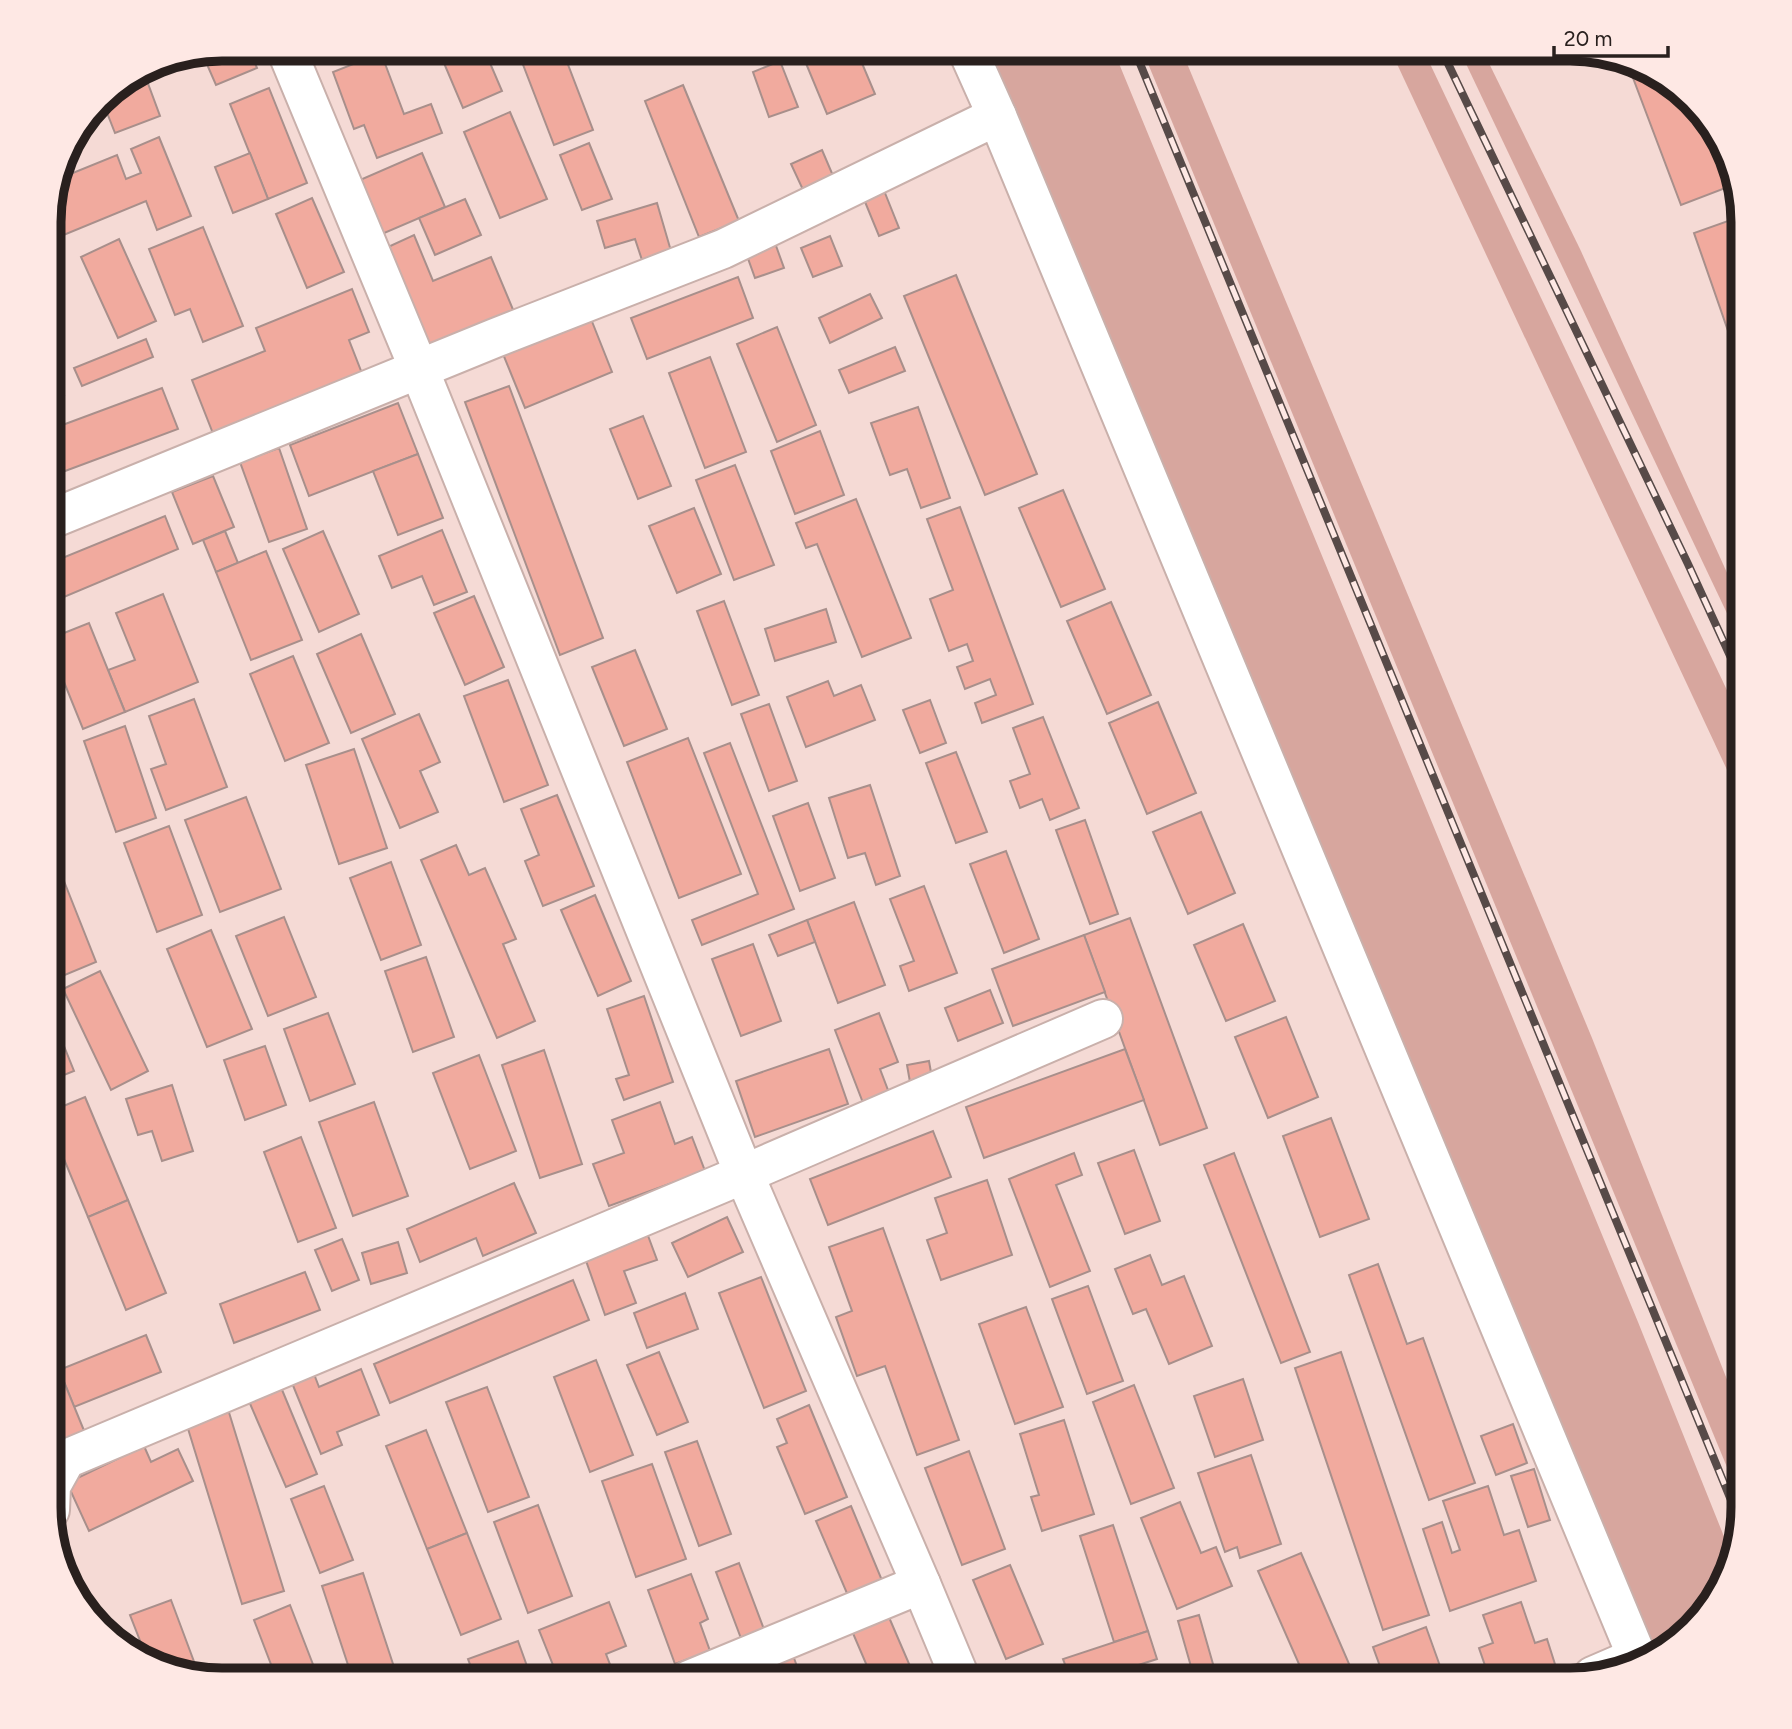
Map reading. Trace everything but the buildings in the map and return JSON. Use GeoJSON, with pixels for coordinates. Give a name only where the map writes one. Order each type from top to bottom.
{"type":"FeatureCollection","features":[{"type":"Feature","properties":{"kind":"street"},"geometry":{"type":"LineString","coordinates":[[291,61],[419,369],[744,1174],[956,1668]]}},
{"type":"Feature","properties":{"kind":"street"},"geometry":{"type":"LineString","coordinates":[[973,62],[1636,1654]]}},
{"type":"Feature","properties":{"kind":"street"},"geometry":{"type":"LineString","coordinates":[[62,515],[723,249],[997,117]]}},
{"type":"Feature","properties":{"kind":"street"},"geometry":{"type":"LineString","coordinates":[[61,1468],[66,1459],[744,1174],[1103,1019]]}},
{"type":"Feature","properties":{"kind":"street"},"geometry":{"type":"LineString","coordinates":[[718,1668],[921,1584]]}},
{"type":"Feature","properties":{"kind":"shaded area"},"geometry":{"type":"Polygon","coordinates":[[[993,62],[1118,62],[1727,1543],[1719,1569],[1698,1605],[1668,1635],[1652,1645],[993,62]]]}},
{"type":"Feature","properties":{"kind":"shaded area"},"geometry":{"type":"Polygon","coordinates":[[[1147,62],[1186,62],[1592,1038],[1731,1390],[1731,1477],[1147,62]]]}},
{"type":"Feature","properties":{"kind":"shaded area"},"geometry":{"type":"Polygon","coordinates":[[[1396,62],[1429,62],[1731,699],[1731,778],[1396,62]]]}},
{"type":"Feature","properties":{"kind":"shaded area"},"geometry":{"type":"Polygon","coordinates":[[[1465,62],[1488,62],[1580,249],[1731,582],[1731,622],[1465,62]]]}},
{"type":"Feature","properties":{"kind":"railway"},"geometry":{"type":"LineString","coordinates":[[1139,62],[1731,1500]]}},
{"type":"Feature","properties":{"kind":"railway"},"geometry":{"type":"LineString","coordinates":[[1447,62],[1731,658]]}}]}
